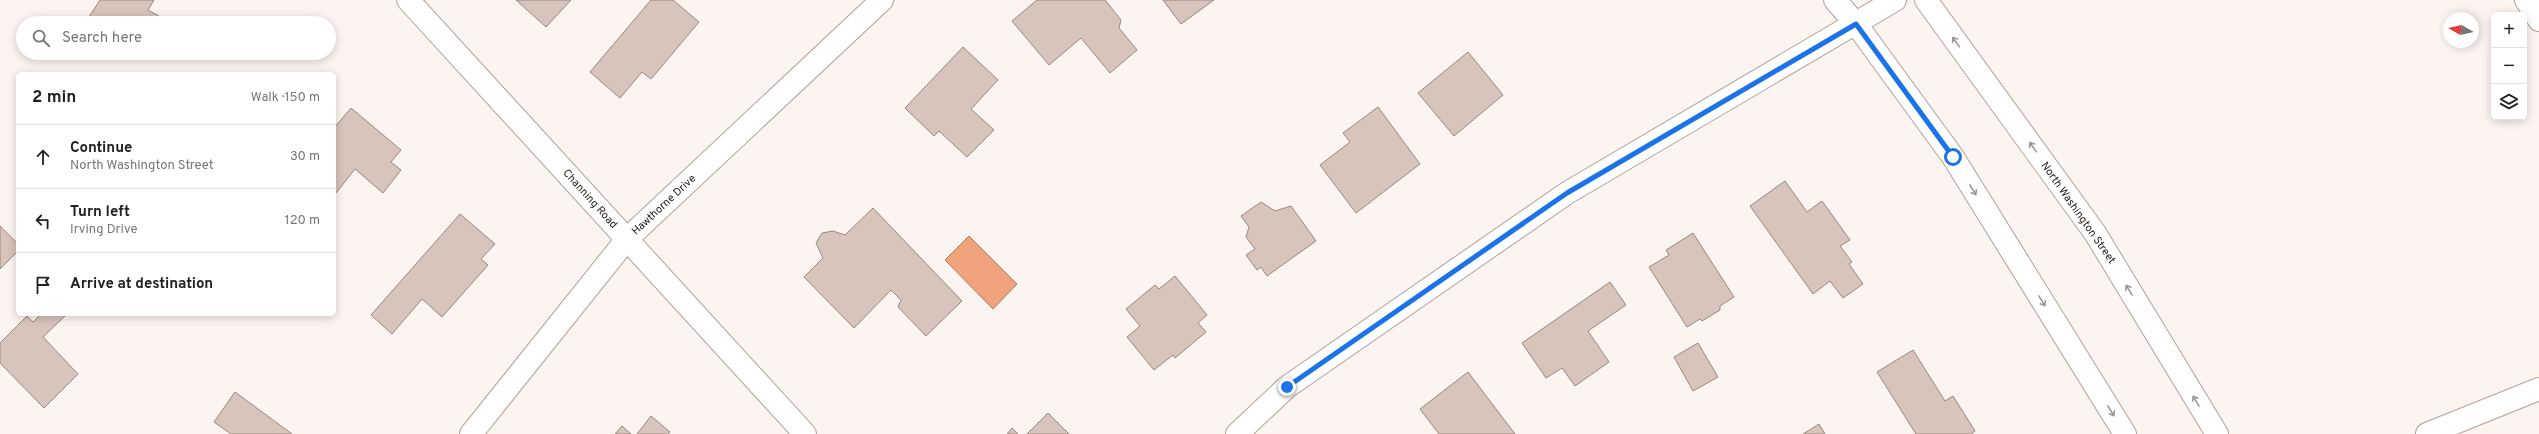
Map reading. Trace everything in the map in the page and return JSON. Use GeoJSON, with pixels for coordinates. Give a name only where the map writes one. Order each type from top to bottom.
{"type":"FeatureCollection","features":[{"type":"Feature","properties":{"kind":"street","name":"Channing Road"},"geometry":{"type":"LineString","coordinates":[[408,0],[805,434]]}},
{"type":"Feature","properties":{"kind":"street","name":"Hawthorne Drive"},"geometry":{"type":"LineString","coordinates":[[471,434],[627,240],[882,0]]}},
{"type":"Feature","properties":{"kind":"street"},"geometry":{"type":"LineString","coordinates":[[1835,0],[1856,24],[1953,157],[2125,434]]}},
{"type":"Feature","properties":{"kind":"street"},"geometry":{"type":"LineString","coordinates":[[1237,434],[1287,387],[1567,193],[1896,0]]}},
{"type":"Feature","properties":{"kind":"street","name":"North Washington Street"},"geometry":{"type":"LineString","coordinates":[[1926,0],[2095,233],[2217,434]]}},
{"type":"Feature","properties":{"kind":"street"},"geometry":{"type":"LineString","coordinates":[[2526,0],[2539,20]]}},
{"type":"Feature","properties":{"kind":"street"},"geometry":{"type":"LineString","coordinates":[[2427,434],[2539,389]]}},
{"type":"Feature","properties":{"kind":"shaded area"},"geometry":{"type":"Polygon","coordinates":[[[969,236],[1017,284],[993,309],[945,260],[969,236]]]}},
{"type":"Feature","properties":{"kind":"building"},"geometry":{"type":"Polygon","coordinates":[[[100,0],[154,0],[148,10],[159,16],[90,16],[100,0]]]}},
{"type":"Feature","properties":{"kind":"building"},"geometry":{"type":"Polygon","coordinates":[[[516,0],[571,0],[546,27],[516,0]]]}},
{"type":"Feature","properties":{"kind":"building"},"geometry":{"type":"Polygon","coordinates":[[[651,0],[673,0],[699,22],[651,79],[642,72],[620,98],[590,72],[651,0]]]}},
{"type":"Feature","properties":{"kind":"building"},"geometry":{"type":"Polygon","coordinates":[[[1037,0],[1105,0],[1121,20],[1119,28],[1137,50],[1110,73],[1081,38],[1049,65],[1012,21],[1037,0]]]}},
{"type":"Feature","properties":{"kind":"building"},"geometry":{"type":"Polygon","coordinates":[[[1163,0],[1214,0],[1181,24],[1163,0]]]}},
{"type":"Feature","properties":{"kind":"building"},"geometry":{"type":"Polygon","coordinates":[[[963,47],[998,80],[971,109],[994,130],[967,157],[939,131],[934,136],[905,108],[963,47]]]}},
{"type":"Feature","properties":{"kind":"building"},"geometry":{"type":"Polygon","coordinates":[[[1468,52],[1503,95],[1454,136],[1418,93],[1468,52]]]}},
{"type":"Feature","properties":{"kind":"building"},"geometry":{"type":"Polygon","coordinates":[[[1378,107],[1420,164],[1356,213],[1320,165],[1350,142],[1343,133],[1378,107]]]}},
{"type":"Feature","properties":{"kind":"building"},"geometry":{"type":"Polygon","coordinates":[[[351,108],[401,150],[391,162],[401,170],[383,193],[355,169],[336,193],[336,126],[351,108]]]}},
{"type":"Feature","properties":{"kind":"building"},"geometry":{"type":"Polygon","coordinates":[[[1785,181],[1807,212],[1822,201],[1850,240],[1840,246],[1852,262],[1849,264],[1863,284],[1843,298],[1830,281],[1813,294],[1750,206],[1785,181]]]}},
{"type":"Feature","properties":{"kind":"building"},"geometry":{"type":"Polygon","coordinates":[[[1261,202],[1275,211],[1291,206],[1316,241],[1267,276],[1261,267],[1257,270],[1246,255],[1255,249],[1246,237],[1249,227],[1241,216],[1261,202]]]}},
{"type":"Feature","properties":{"kind":"building"},"geometry":{"type":"Polygon","coordinates":[[[873,208],[962,301],[926,336],[898,307],[901,300],[891,290],[854,328],[804,277],[823,258],[816,243],[822,233],[833,231],[845,235],[873,208]]]}},
{"type":"Feature","properties":{"kind":"building"},"geometry":{"type":"Polygon","coordinates":[[[460,214],[495,244],[481,259],[488,265],[442,317],[422,299],[392,334],[371,315],[460,214]]]}},
{"type":"Feature","properties":{"kind":"building"},"geometry":{"type":"Polygon","coordinates":[[[0,226],[16,242],[16,253],[0,269],[0,226]]]}},
{"type":"Feature","properties":{"kind":"building"},"geometry":{"type":"Polygon","coordinates":[[[1693,233],[1734,297],[1720,306],[1720,310],[1702,321],[1700,319],[1687,327],[1649,267],[1669,255],[1666,250],[1693,233]]]}},
{"type":"Feature","properties":{"kind":"building"},"geometry":{"type":"Polygon","coordinates":[[[1175,276],[1207,315],[1198,323],[1206,332],[1175,358],[1173,355],[1154,370],[1127,337],[1140,326],[1126,309],[1155,285],[1159,289],[1175,276]]]}},
{"type":"Feature","properties":{"kind":"building"},"geometry":{"type":"Polygon","coordinates":[[[1610,282],[1626,305],[1588,331],[1609,362],[1575,386],[1562,368],[1546,378],[1522,343],[1610,282]]]}},
{"type":"Feature","properties":{"kind":"building"},"geometry":{"type":"Polygon","coordinates":[[[27,316],[33,322],[39,316],[65,316],[43,337],[78,374],[44,408],[0,363],[0,343],[27,316]]]}},
{"type":"Feature","properties":{"kind":"building"},"geometry":{"type":"Polygon","coordinates":[[[1698,343],[1718,377],[1693,391],[1674,357],[1698,343]]]}},
{"type":"Feature","properties":{"kind":"building"},"geometry":{"type":"Polygon","coordinates":[[[1913,350],[1945,401],[1953,396],[1975,431],[1971,434],[1916,434],[1877,372],[1913,350]]]}},
{"type":"Feature","properties":{"kind":"building"},"geometry":{"type":"Polygon","coordinates":[[[1468,372],[1515,434],[1439,434],[1420,409],[1468,372]]]}},
{"type":"Feature","properties":{"kind":"building"},"geometry":{"type":"Polygon","coordinates":[[[235,392],[292,434],[231,434],[214,422],[235,392]]]}},
{"type":"Feature","properties":{"kind":"building"},"geometry":{"type":"Polygon","coordinates":[[[1048,413],[1069,434],[1027,434],[1048,413]]]}},
{"type":"Feature","properties":{"kind":"building"},"geometry":{"type":"Polygon","coordinates":[[[651,416],[670,432],[668,434],[637,434],[651,416]]]}},
{"type":"Feature","properties":{"kind":"building"},"geometry":{"type":"Polygon","coordinates":[[[1819,424],[1825,434],[1803,434],[1819,424]]]}},
{"type":"Feature","properties":{"kind":"building"},"geometry":{"type":"Polygon","coordinates":[[[622,426],[631,434],[615,434],[622,426]]]}},
{"type":"Feature","properties":{"kind":"building"},"geometry":{"type":"Polygon","coordinates":[[[1012,428],[1018,434],[1007,434],[1012,428]]]}},
{"type":"Feature","properties":{"kind":"route"},"geometry":{"type":"LineString","coordinates":[[1287,387],[1567,193],[1856,24],[1953,157]]}}]}
